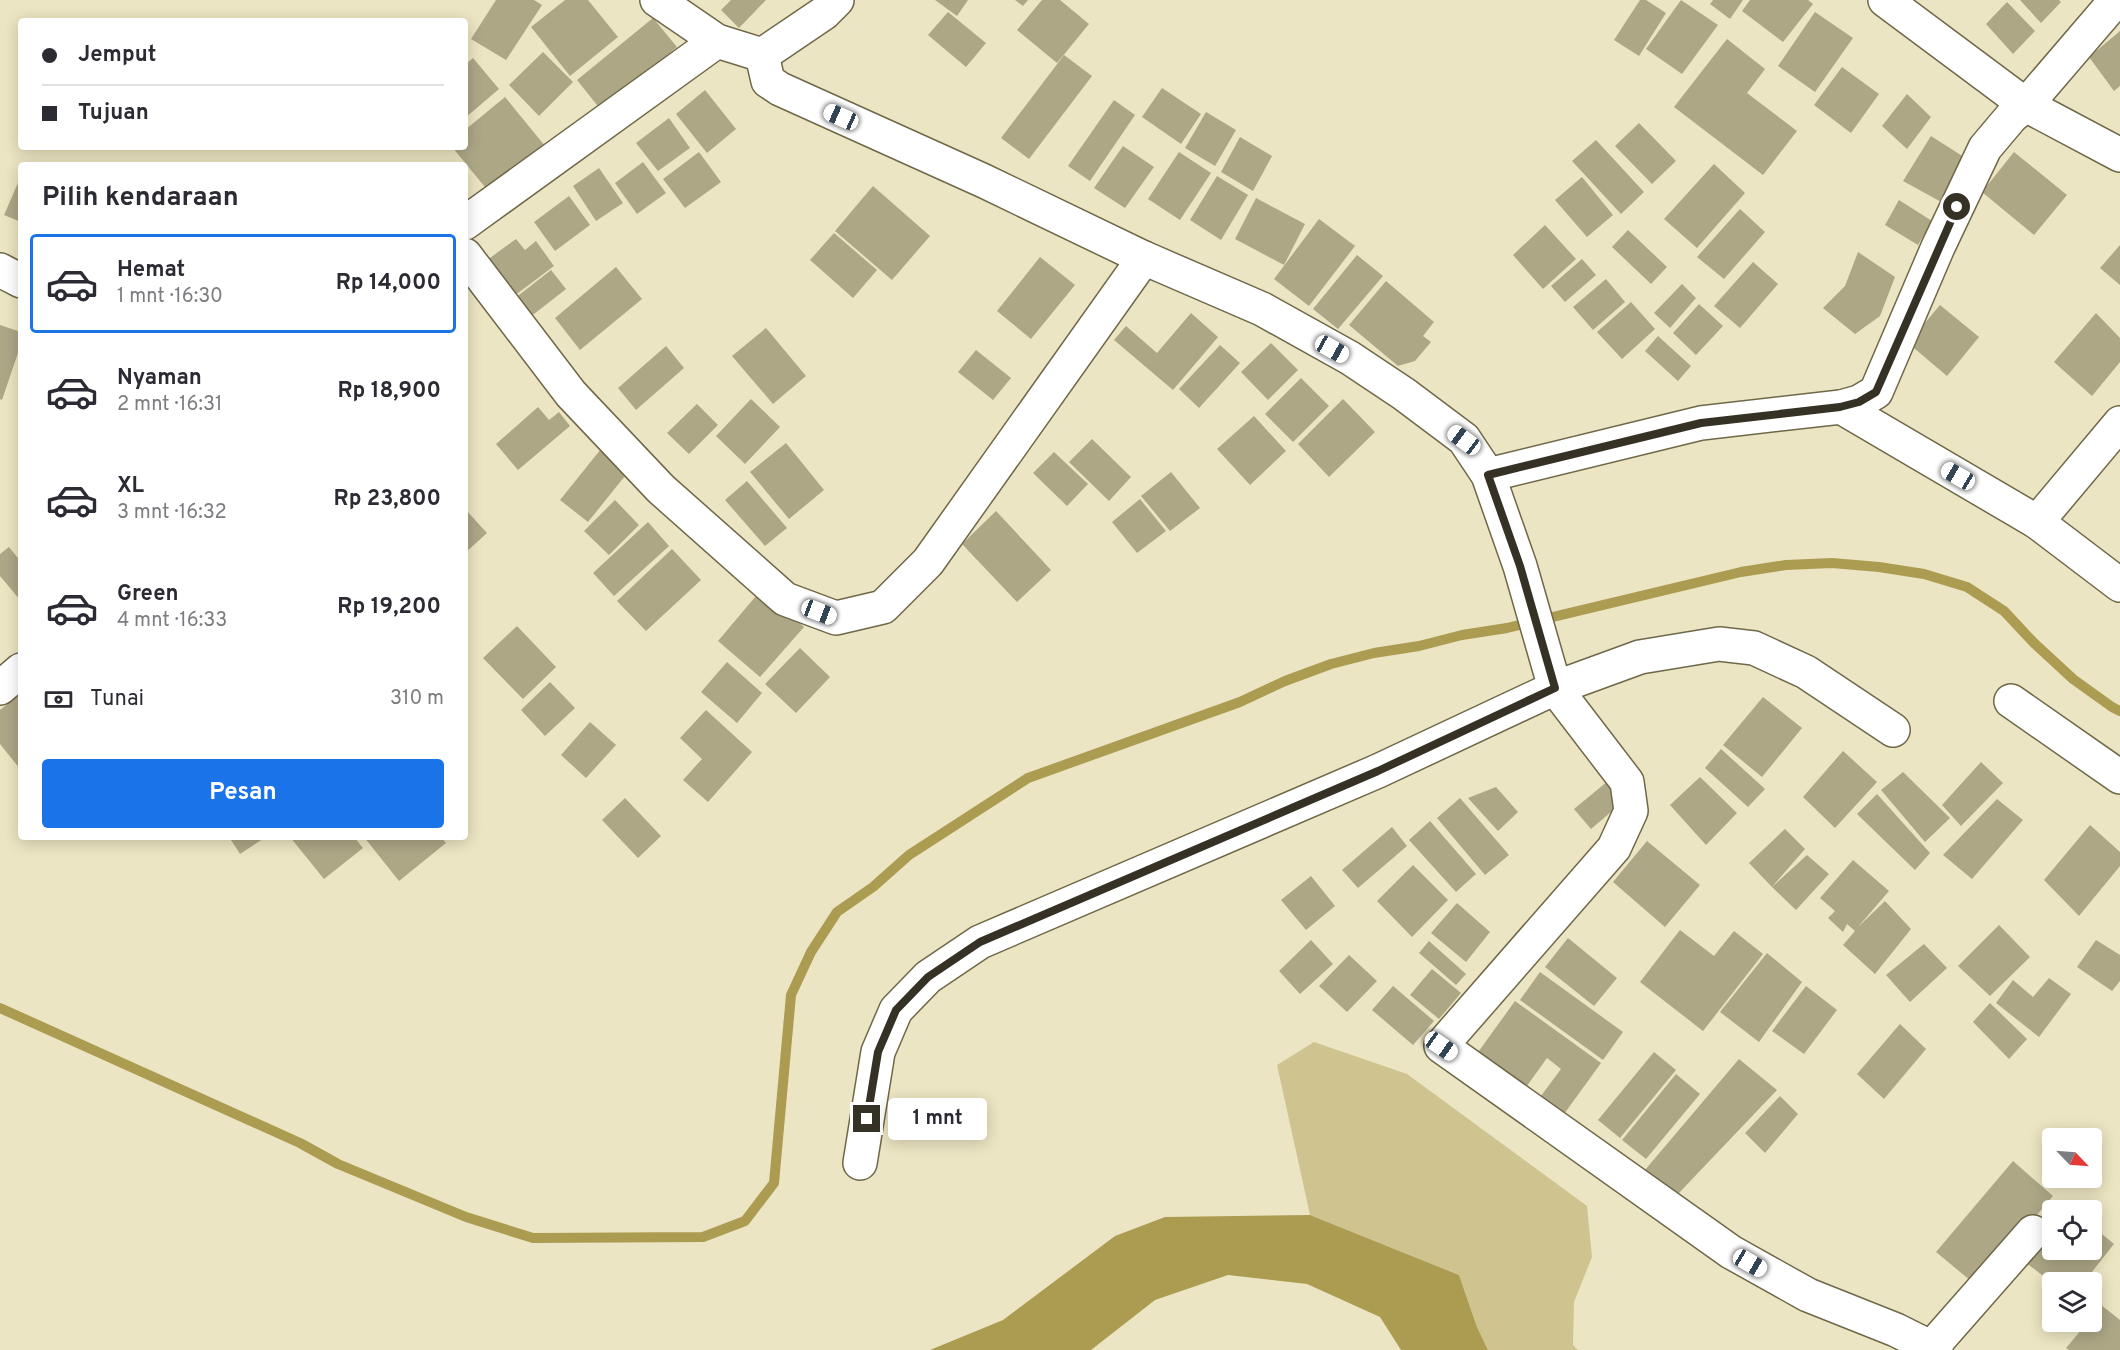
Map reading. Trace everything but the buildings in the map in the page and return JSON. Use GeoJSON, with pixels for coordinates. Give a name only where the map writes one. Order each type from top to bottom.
{"type":"FeatureCollection","features":[{"type":"Feature","properties":{"kind":"street"},"geometry":{"type":"LineString","coordinates":[[657,0],[717,41],[762,55]]}},
{"type":"Feature","properties":{"kind":"street"},"geometry":{"type":"LineString","coordinates":[[762,55],[824,13],[837,0]]}},
{"type":"Feature","properties":{"kind":"street"},"geometry":{"type":"LineString","coordinates":[[1885,0],[2026,105],[2120,155]]}},
{"type":"Feature","properties":{"kind":"street"},"geometry":{"type":"LineString","coordinates":[[1488,475],[1701,423],[1840,407],[1859,402],[1876,392],[1938,247],[1985,148],[2012,116],[2026,105],[2116,0]]}},
{"type":"Feature","properties":{"kind":"street"},"geometry":{"type":"LineString","coordinates":[[468,221],[717,41]]}},
{"type":"Feature","properties":{"kind":"street"},"geometry":{"type":"LineString","coordinates":[[762,55],[768,81],[780,89],[984,181],[1144,258],[1262,309],[1350,358],[1404,394],[1464,440],[1488,475],[1520,566],[1550,674],[1627,782],[1631,811],[1614,848],[1441,1046],[1731,1252],[1808,1295],[1864,1316],[1934,1349],[2033,1232]]}},
{"type":"Feature","properties":{"kind":"street"},"geometry":{"type":"LineString","coordinates":[[468,259],[571,394],[661,489],[785,599],[836,618],[882,607],[928,562],[1144,258]]}},
{"type":"Feature","properties":{"kind":"street"},"geometry":{"type":"LineString","coordinates":[[0,270],[18,279]]}},
{"type":"Feature","properties":{"kind":"street"},"geometry":{"type":"LineString","coordinates":[[1840,407],[2037,522],[2120,585]]}},
{"type":"Feature","properties":{"kind":"street"},"geometry":{"type":"LineString","coordinates":[[2037,522],[2120,423]]}},
{"type":"Feature","properties":{"kind":"street"},"geometry":{"type":"LineString","coordinates":[[860,1163],[878,1052],[896,1010],[928,977],[980,942],[1378,771],[1550,674],[1719,644],[1754,648],[1806,672],[1893,730]]}},
{"type":"Feature","properties":{"kind":"street"},"geometry":{"type":"LineString","coordinates":[[0,688],[18,673]]}},
{"type":"Feature","properties":{"kind":"street"},"geometry":{"type":"LineString","coordinates":[[2011,701],[2120,777]]}},
{"type":"Feature","properties":{"kind":"shaded area"},"geometry":{"type":"Polygon","coordinates":[[[1314,1042],[1407,1074],[1587,1206],[1592,1257],[1574,1302],[1573,1345],[1578,1350],[1488,1350],[1477,1327],[1459,1275],[1310,1215],[1277,1065],[1314,1042]]]}},
{"type":"Feature","properties":{"kind":"shaded area"},"geometry":{"type":"Polygon","coordinates":[[[1310,1215],[1459,1275],[1477,1327],[1488,1350],[1401,1350],[1380,1317],[1307,1284],[1228,1275],[1155,1300],[1091,1350],[930,1350],[1003,1320],[1115,1236],[1165,1217],[1310,1215]]]}},
{"type":"Feature","properties":{"kind":"waterway"},"geometry":{"type":"LineString","coordinates":[[0,1008],[300,1143],[338,1164],[466,1217],[533,1238],[703,1237],[745,1221],[774,1183],[791,995],[811,952],[837,912],[873,887],[909,855],[1028,778],[1240,702],[1285,681],[1331,664],[1374,653],[1507,628],[1741,572],[1786,565],[1832,563],[1924,574],[1967,587],[2004,611],[2073,679],[2120,711]]}},
{"type":"Feature","properties":{"kind":"route"},"geometry":{"type":"LineString","coordinates":[[867,1119],[878,1052],[896,1010],[928,977],[980,942],[1378,771],[1555,688],[1520,566],[1488,475],[1701,423],[1840,407],[1859,402],[1876,392],[1957,207]]}}]}
